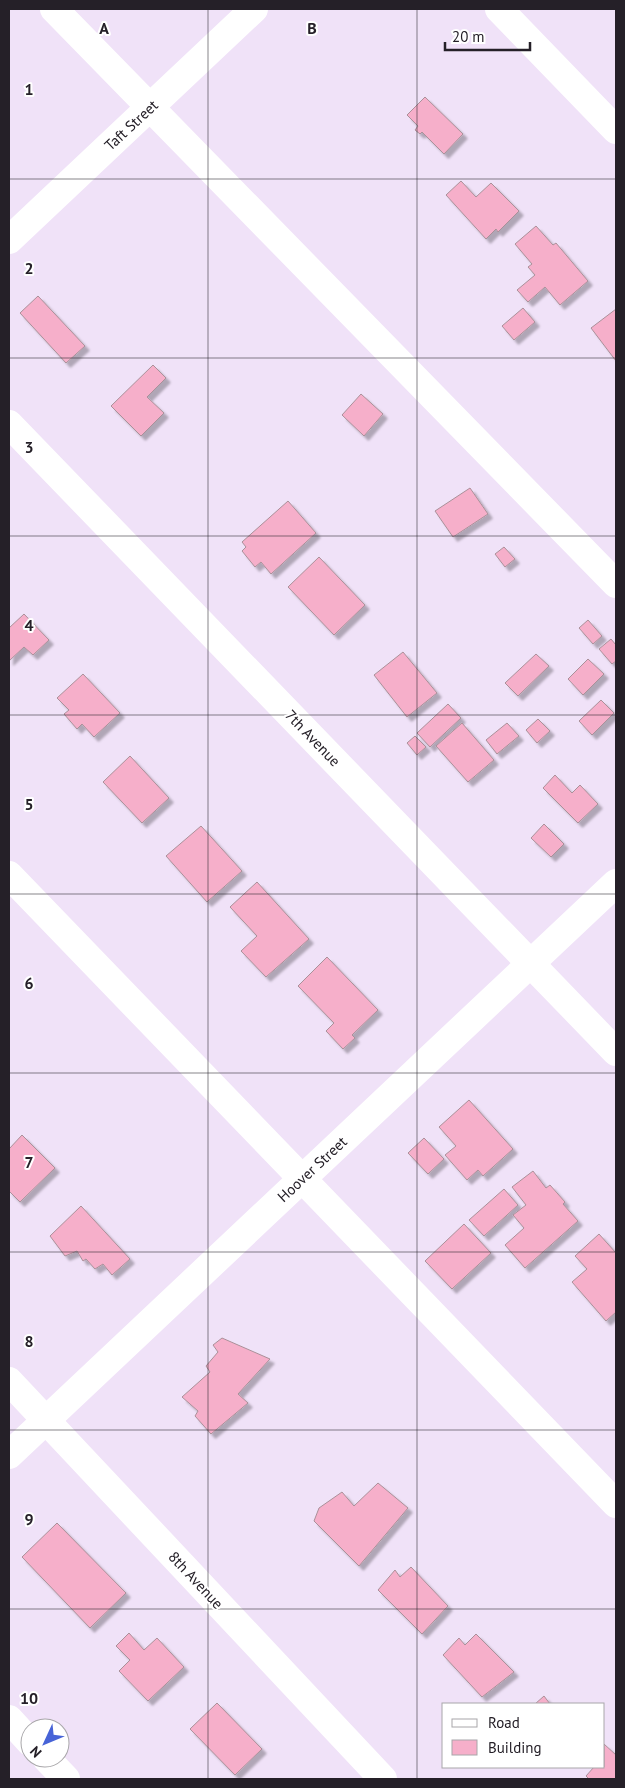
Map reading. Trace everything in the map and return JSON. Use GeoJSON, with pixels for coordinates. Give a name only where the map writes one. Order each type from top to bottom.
{"type":"FeatureCollection","features":[{"type":"Feature","properties":{"kind":"street"},"geometry":{"type":"LineString","coordinates":[[54,9],[616,584]]}},
{"type":"Feature","properties":{"kind":"street","name":"Taft Street"},"geometry":{"type":"LineString","coordinates":[[9,240],[254,9]]}},
{"type":"Feature","properties":{"kind":"street"},"geometry":{"type":"LineString","coordinates":[[499,9],[616,130]]}},
{"type":"Feature","properties":{"kind":"street","name":"7th Avenue"},"geometry":{"type":"LineString","coordinates":[[9,424],[616,1052]]}},
{"type":"Feature","properties":{"kind":"street"},"geometry":{"type":"LineString","coordinates":[[9,875],[616,1504]]}},
{"type":"Feature","properties":{"kind":"street","name":"Hoover Street"},"geometry":{"type":"LineString","coordinates":[[9,1455],[616,883]]}},
{"type":"Feature","properties":{"kind":"street","name":"8th Avenue"},"geometry":{"type":"LineString","coordinates":[[9,1381],[383,1779]]}},
{"type":"Feature","properties":{"kind":"street"},"geometry":{"type":"LineString","coordinates":[[9,1719],[20,1731]]}},
{"type":"Feature","properties":{"kind":"street"},"geometry":{"type":"LineString","coordinates":[[56,1768],[66,1779]]}},
{"type":"Feature","properties":{"kind":"building"},"geometry":{"type":"Polygon","coordinates":[[[425,97],[463,134],[444,154],[422,132],[420,134],[415,130],[418,126],[407,115],[425,97]]]}},
{"type":"Feature","properties":{"kind":"building"},"geometry":{"type":"Polygon","coordinates":[[[461,181],[476,197],[491,183],[519,211],[498,232],[496,229],[486,239],[446,195],[461,181]]]}},
{"type":"Feature","properties":{"kind":"building"},"geometry":{"type":"Polygon","coordinates":[[[536,226],[553,245],[556,243],[588,281],[560,305],[545,287],[528,302],[517,290],[535,275],[528,267],[532,264],[515,244],[536,226]]]}},
{"type":"Feature","properties":{"kind":"building"},"geometry":{"type":"Polygon","coordinates":[[[38,296],[85,346],[66,363],[20,313],[38,296]]]}},
{"type":"Feature","properties":{"kind":"building"},"geometry":{"type":"Polygon","coordinates":[[[523,308],[535,322],[514,340],[502,326],[523,308]]]}},
{"type":"Feature","properties":{"kind":"building"},"geometry":{"type":"Polygon","coordinates":[[[616,309],[616,361],[591,328],[616,309]]]}},
{"type":"Feature","properties":{"kind":"building"},"geometry":{"type":"Polygon","coordinates":[[[153,365],[166,378],[147,397],[164,413],[141,436],[111,406],[153,365]]]}},
{"type":"Feature","properties":{"kind":"building"},"geometry":{"type":"Polygon","coordinates":[[[361,394],[383,414],[364,436],[342,415],[361,394]]]}},
{"type":"Feature","properties":{"kind":"building"},"geometry":{"type":"Polygon","coordinates":[[[470,488],[488,514],[453,537],[435,511],[470,488]]]}},
{"type":"Feature","properties":{"kind":"building"},"geometry":{"type":"Polygon","coordinates":[[[288,501],[316,533],[271,574],[261,562],[255,567],[242,551],[246,547],[242,542],[288,501]]]}},
{"type":"Feature","properties":{"kind":"building"},"geometry":{"type":"Polygon","coordinates":[[[504,547],[515,559],[505,567],[495,554],[504,547]]]}},
{"type":"Feature","properties":{"kind":"building"},"geometry":{"type":"Polygon","coordinates":[[[319,557],[365,605],[334,635],[288,587],[319,557]]]}},
{"type":"Feature","properties":{"kind":"building"},"geometry":{"type":"Polygon","coordinates":[[[24,614],[49,640],[33,655],[24,647],[9,661],[9,628],[24,614]]]}},
{"type":"Feature","properties":{"kind":"building"},"geometry":{"type":"Polygon","coordinates":[[[588,620],[602,636],[593,644],[579,628],[588,620]]]}},
{"type":"Feature","properties":{"kind":"building"},"geometry":{"type":"Polygon","coordinates":[[[611,639],[616,645],[616,661],[612,664],[599,649],[611,639]]]}},
{"type":"Feature","properties":{"kind":"building"},"geometry":{"type":"Polygon","coordinates":[[[403,652],[437,693],[407,717],[374,675],[403,652]]]}},
{"type":"Feature","properties":{"kind":"building"},"geometry":{"type":"Polygon","coordinates":[[[536,654],[549,666],[518,696],[505,683],[536,654]]]}},
{"type":"Feature","properties":{"kind":"building"},"geometry":{"type":"Polygon","coordinates":[[[588,659],[604,674],[583,695],[568,679],[588,659]]]}},
{"type":"Feature","properties":{"kind":"building"},"geometry":{"type":"Polygon","coordinates":[[[83,674],[120,713],[94,737],[82,724],[77,729],[64,714],[69,710],[57,698],[83,674]]]}},
{"type":"Feature","properties":{"kind":"building"},"geometry":{"type":"Polygon","coordinates":[[[601,700],[614,713],[592,735],[579,721],[601,700]]]}},
{"type":"Feature","properties":{"kind":"building"},"geometry":{"type":"Polygon","coordinates":[[[448,704],[461,718],[430,747],[417,733],[448,704]]]}},
{"type":"Feature","properties":{"kind":"building"},"geometry":{"type":"Polygon","coordinates":[[[538,719],[550,731],[537,743],[526,730],[538,719]]]}},
{"type":"Feature","properties":{"kind":"building"},"geometry":{"type":"Polygon","coordinates":[[[462,723],[494,760],[468,782],[436,746],[462,723]]]}},
{"type":"Feature","properties":{"kind":"building"},"geometry":{"type":"Polygon","coordinates":[[[507,723],[519,736],[497,754],[486,740],[507,723]]]}},
{"type":"Feature","properties":{"kind":"building"},"geometry":{"type":"Polygon","coordinates":[[[415,736],[426,747],[417,755],[407,743],[415,736]]]}},
{"type":"Feature","properties":{"kind":"building"},"geometry":{"type":"Polygon","coordinates":[[[130,756],[169,798],[142,823],[103,782],[130,756]]]}},
{"type":"Feature","properties":{"kind":"building"},"geometry":{"type":"Polygon","coordinates":[[[555,775],[572,793],[580,785],[598,804],[578,823],[543,788],[555,775]]]}},
{"type":"Feature","properties":{"kind":"building"},"geometry":{"type":"Polygon","coordinates":[[[544,824],[564,844],[551,857],[531,838],[544,824]]]}},
{"type":"Feature","properties":{"kind":"building"},"geometry":{"type":"Polygon","coordinates":[[[201,826],[242,871],[207,902],[166,856],[201,826]]]}},
{"type":"Feature","properties":{"kind":"building"},"geometry":{"type":"Polygon","coordinates":[[[257,882],[309,939],[266,977],[241,951],[257,936],[230,907],[257,882]]]}},
{"type":"Feature","properties":{"kind":"building"},"geometry":{"type":"Polygon","coordinates":[[[327,957],[378,1010],[352,1035],[355,1038],[343,1049],[326,1031],[334,1023],[298,986],[327,957]]]}},
{"type":"Feature","properties":{"kind":"building"},"geometry":{"type":"Polygon","coordinates":[[[469,1100],[513,1149],[483,1176],[478,1170],[467,1180],[445,1155],[456,1146],[439,1127],[469,1100]]]}},
{"type":"Feature","properties":{"kind":"building"},"geometry":{"type":"Polygon","coordinates":[[[22,1135],[55,1168],[20,1202],[9,1191],[9,1149],[22,1135]]]}},
{"type":"Feature","properties":{"kind":"building"},"geometry":{"type":"Polygon","coordinates":[[[424,1138],[444,1159],[428,1174],[408,1153],[424,1138]]]}},
{"type":"Feature","properties":{"kind":"building"},"geometry":{"type":"Polygon","coordinates":[[[533,1171],[546,1188],[550,1185],[578,1221],[525,1268],[505,1245],[524,1228],[513,1215],[526,1205],[512,1187],[533,1171]]]}},
{"type":"Feature","properties":{"kind":"building"},"geometry":{"type":"Polygon","coordinates":[[[504,1189],[518,1205],[484,1236],[469,1220],[504,1189]]]}},
{"type":"Feature","properties":{"kind":"building"},"geometry":{"type":"Polygon","coordinates":[[[81,1206],[130,1259],[112,1275],[103,1264],[95,1269],[86,1259],[83,1261],[77,1251],[65,1256],[50,1236],[81,1206]]]}},
{"type":"Feature","properties":{"kind":"building"},"geometry":{"type":"Polygon","coordinates":[[[464,1224],[491,1253],[452,1289],[425,1261],[464,1224]]]}},
{"type":"Feature","properties":{"kind":"building"},"geometry":{"type":"Polygon","coordinates":[[[599,1234],[616,1253],[616,1312],[606,1321],[572,1282],[587,1269],[575,1256],[599,1234]]]}},
{"type":"Feature","properties":{"kind":"building"},"geometry":{"type":"Polygon","coordinates":[[[222,1338],[270,1359],[238,1394],[248,1403],[211,1434],[195,1416],[198,1411],[182,1397],[210,1372],[206,1366],[218,1352],[213,1345],[222,1338]]]}},
{"type":"Feature","properties":{"kind":"building"},"geometry":{"type":"Polygon","coordinates":[[[378,1483],[408,1508],[359,1566],[314,1521],[319,1508],[342,1492],[354,1506],[378,1483]]]}},
{"type":"Feature","properties":{"kind":"building"},"geometry":{"type":"Polygon","coordinates":[[[57,1523],[126,1593],[90,1628],[22,1557],[57,1523]]]}},
{"type":"Feature","properties":{"kind":"building"},"geometry":{"type":"Polygon","coordinates":[[[411,1567],[448,1606],[422,1634],[378,1590],[395,1570],[400,1577],[411,1567]]]}},
{"type":"Feature","properties":{"kind":"building"},"geometry":{"type":"Polygon","coordinates":[[[129,1633],[144,1650],[157,1638],[184,1667],[148,1701],[119,1671],[130,1660],[116,1646],[129,1633]]]}},
{"type":"Feature","properties":{"kind":"building"},"geometry":{"type":"Polygon","coordinates":[[[476,1634],[514,1672],[482,1697],[443,1655],[459,1638],[465,1645],[476,1634]]]}},
{"type":"Feature","properties":{"kind":"building"},"geometry":{"type":"Polygon","coordinates":[[[544,1696],[549,1703],[536,1703],[544,1696]]]}},
{"type":"Feature","properties":{"kind":"building"},"geometry":{"type":"Polygon","coordinates":[[[217,1703],[262,1749],[235,1775],[190,1729],[217,1703]]]}},
{"type":"Feature","properties":{"kind":"building"},"geometry":{"type":"Polygon","coordinates":[[[605,1745],[616,1755],[616,1779],[589,1779],[586,1776],[593,1768],[605,1768],[605,1745]]]}}]}
